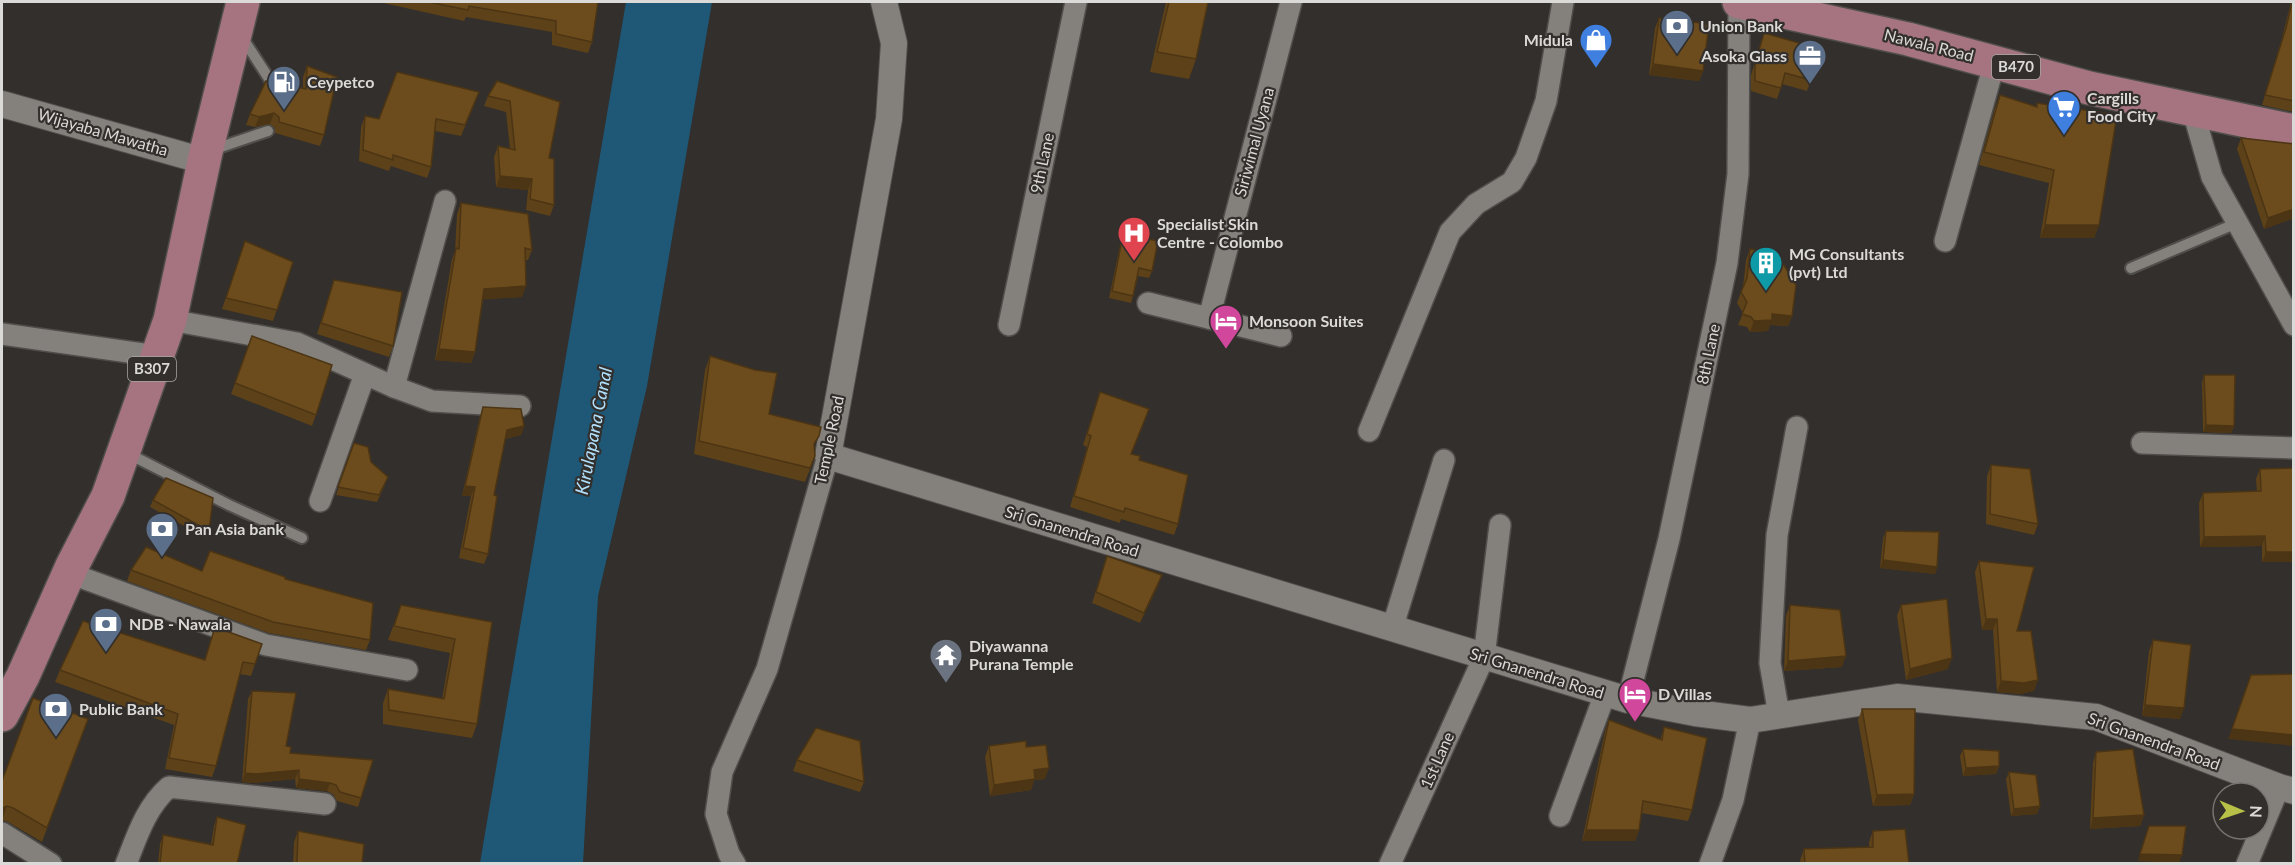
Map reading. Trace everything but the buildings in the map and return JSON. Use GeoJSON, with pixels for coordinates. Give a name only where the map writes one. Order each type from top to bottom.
{"type":"FeatureCollection","features":[{"type":"Feature","properties":{"kind":"main road","name":"Nawala Road"},"geometry":{"type":"LineString","coordinates":[[1739,2],[1842,24],[2089,88],[2294,131]]}},
{"type":"Feature","properties":{"kind":"main road","name":"B307"},"geometry":{"type":"LineString","coordinates":[[2,715],[23,676],[69,573],[108,496],[170,320],[205,157],[240,15]]}},
{"type":"Feature","properties":{"kind":"street","name":"Temple Road"},"geometry":{"type":"LineString","coordinates":[[735,864],[729,855],[716,814],[722,772],[767,669],[828,456],[889,119],[894,43],[884,2]]}},
{"type":"Feature","properties":{"kind":"street","name":"9th Lane"},"geometry":{"type":"LineString","coordinates":[[1009,325],[1076,2]]}},
{"type":"Feature","properties":{"kind":"street","name":"Siriwimal Uyana"},"geometry":{"type":"LineString","coordinates":[[1209,318],[1291,2]]}},
{"type":"Feature","properties":{"kind":"street"},"geometry":{"type":"LineString","coordinates":[[1369,431],[1450,232],[1476,204],[1512,182],[1526,158],[1546,101],[1563,2]]}},
{"type":"Feature","properties":{"kind":"street","name":"8th Lane"},"geometry":{"type":"LineString","coordinates":[[1560,816],[1616,697],[1669,539],[1727,263],[1738,174],[1739,2]]}},
{"type":"Feature","properties":{"kind":"street"},"geometry":{"type":"LineString","coordinates":[[1944,241],[1995,62]]}},
{"type":"Feature","properties":{"kind":"street","name":"Wijayaba Mawatha"},"geometry":{"type":"LineString","coordinates":[[2,104],[205,157]]}},
{"type":"Feature","properties":{"kind":"street"},"geometry":{"type":"LineString","coordinates":[[2193,111],[2212,177],[2294,325]]}},
{"type":"Feature","properties":{"kind":"street"},"geometry":{"type":"LineString","coordinates":[[394,387],[445,201]]}},
{"type":"Feature","properties":{"kind":"street"},"geometry":{"type":"LineString","coordinates":[[1148,303],[1281,336]]}},
{"type":"Feature","properties":{"kind":"street"},"geometry":{"type":"LineString","coordinates":[[170,320],[297,343],[394,387],[432,401],[520,406]]}},
{"type":"Feature","properties":{"kind":"street"},"geometry":{"type":"LineString","coordinates":[[2,334],[156,356]]}},
{"type":"Feature","properties":{"kind":"street"},"geometry":{"type":"LineString","coordinates":[[320,501],[366,374]]}},
{"type":"Feature","properties":{"kind":"street"},"geometry":{"type":"LineString","coordinates":[[1779,715],[1770,663],[1777,535],[1797,427]]}},
{"type":"Feature","properties":{"kind":"street"},"geometry":{"type":"LineString","coordinates":[[2142,443],[2294,448]]}},
{"type":"Feature","properties":{"kind":"street","name":"Sri Gnanendra Road"},"geometry":{"type":"LineString","coordinates":[[828,456],[1616,697],[1695,713],[1750,720],[1897,697],[2096,717],[2286,789]]}},
{"type":"Feature","properties":{"kind":"street"},"geometry":{"type":"LineString","coordinates":[[1392,629],[1444,460]]}},
{"type":"Feature","properties":{"kind":"street","name":"1st Lane"},"geometry":{"type":"LineString","coordinates":[[1390,864],[1484,657],[1500,525]]}},
{"type":"Feature","properties":{"kind":"street"},"geometry":{"type":"LineString","coordinates":[[69,573],[266,645],[407,670]]}},
{"type":"Feature","properties":{"kind":"street"},"geometry":{"type":"LineString","coordinates":[[1710,864],[1732,800],[1750,720]]}},
{"type":"Feature","properties":{"kind":"street"},"geometry":{"type":"LineString","coordinates":[[126,864],[147,814],[156,798],[169,787],[325,804]]}},
{"type":"Feature","properties":{"kind":"street"},"geometry":{"type":"LineString","coordinates":[[2247,864],[2286,789]]}},
{"type":"Feature","properties":{"kind":"street"},"geometry":{"type":"LineString","coordinates":[[2,832],[51,864]]}},
{"type":"Feature","properties":{"kind":"lane"},"geometry":{"type":"LineString","coordinates":[[240,15],[279,96]]}},
{"type":"Feature","properties":{"kind":"lane"},"geometry":{"type":"LineString","coordinates":[[205,157],[268,131]]}},
{"type":"Feature","properties":{"kind":"lane"},"geometry":{"type":"LineString","coordinates":[[2131,268],[2237,223]]}},
{"type":"Feature","properties":{"kind":"lane"},"geometry":{"type":"LineString","coordinates":[[124,451],[229,505],[302,538]]}},
{"type":"Feature","properties":{"kind":"water","name":"Kirulapana Canal"},"geometry":{"type":"Polygon","coordinates":[[[626,2],[712,2],[647,386],[598,596],[583,863],[480,863],[626,2]]]}},
{"type":"Feature","properties":{"kind":"place","name":"Union Bank"},"geometry":{"type":"Point","coordinates":[1677,55]}},
{"type":"Feature","properties":{"kind":"place","name":"Midula"},"geometry":{"type":"Point","coordinates":[1596,69]}},
{"type":"Feature","properties":{"kind":"place","name":"Asoka Glass"},"geometry":{"type":"Point","coordinates":[1810,85]}},
{"type":"Feature","properties":{"kind":"place","name":"Ceypetco"},"geometry":{"type":"Point","coordinates":[284,111]}},
{"type":"Feature","properties":{"kind":"place","name":"Cargills Food City"},"geometry":{"type":"Point","coordinates":[2064,136]}},
{"type":"Feature","properties":{"kind":"place","name":"Specialist Skin Centre - Colombo"},"geometry":{"type":"Point","coordinates":[1134,262]}},
{"type":"Feature","properties":{"kind":"place","name":"MG Consultants (pvt) Ltd"},"geometry":{"type":"Point","coordinates":[1766,292]}},
{"type":"Feature","properties":{"kind":"place","name":"Monsoon Suites"},"geometry":{"type":"Point","coordinates":[1226,350]}},
{"type":"Feature","properties":{"kind":"place","name":"Pan Asia bank"},"geometry":{"type":"Point","coordinates":[162,558]}},
{"type":"Feature","properties":{"kind":"place","name":"NDB - Nawala"},"geometry":{"type":"Point","coordinates":[106,653]}},
{"type":"Feature","properties":{"kind":"place","name":"Diyawanna Purana Temple"},"geometry":{"type":"Point","coordinates":[946,684]}},
{"type":"Feature","properties":{"kind":"place","name":"D Villas"},"geometry":{"type":"Point","coordinates":[1635,723]}},
{"type":"Feature","properties":{"kind":"place","name":"Public Bank"},"geometry":{"type":"Point","coordinates":[56,738]}}]}
